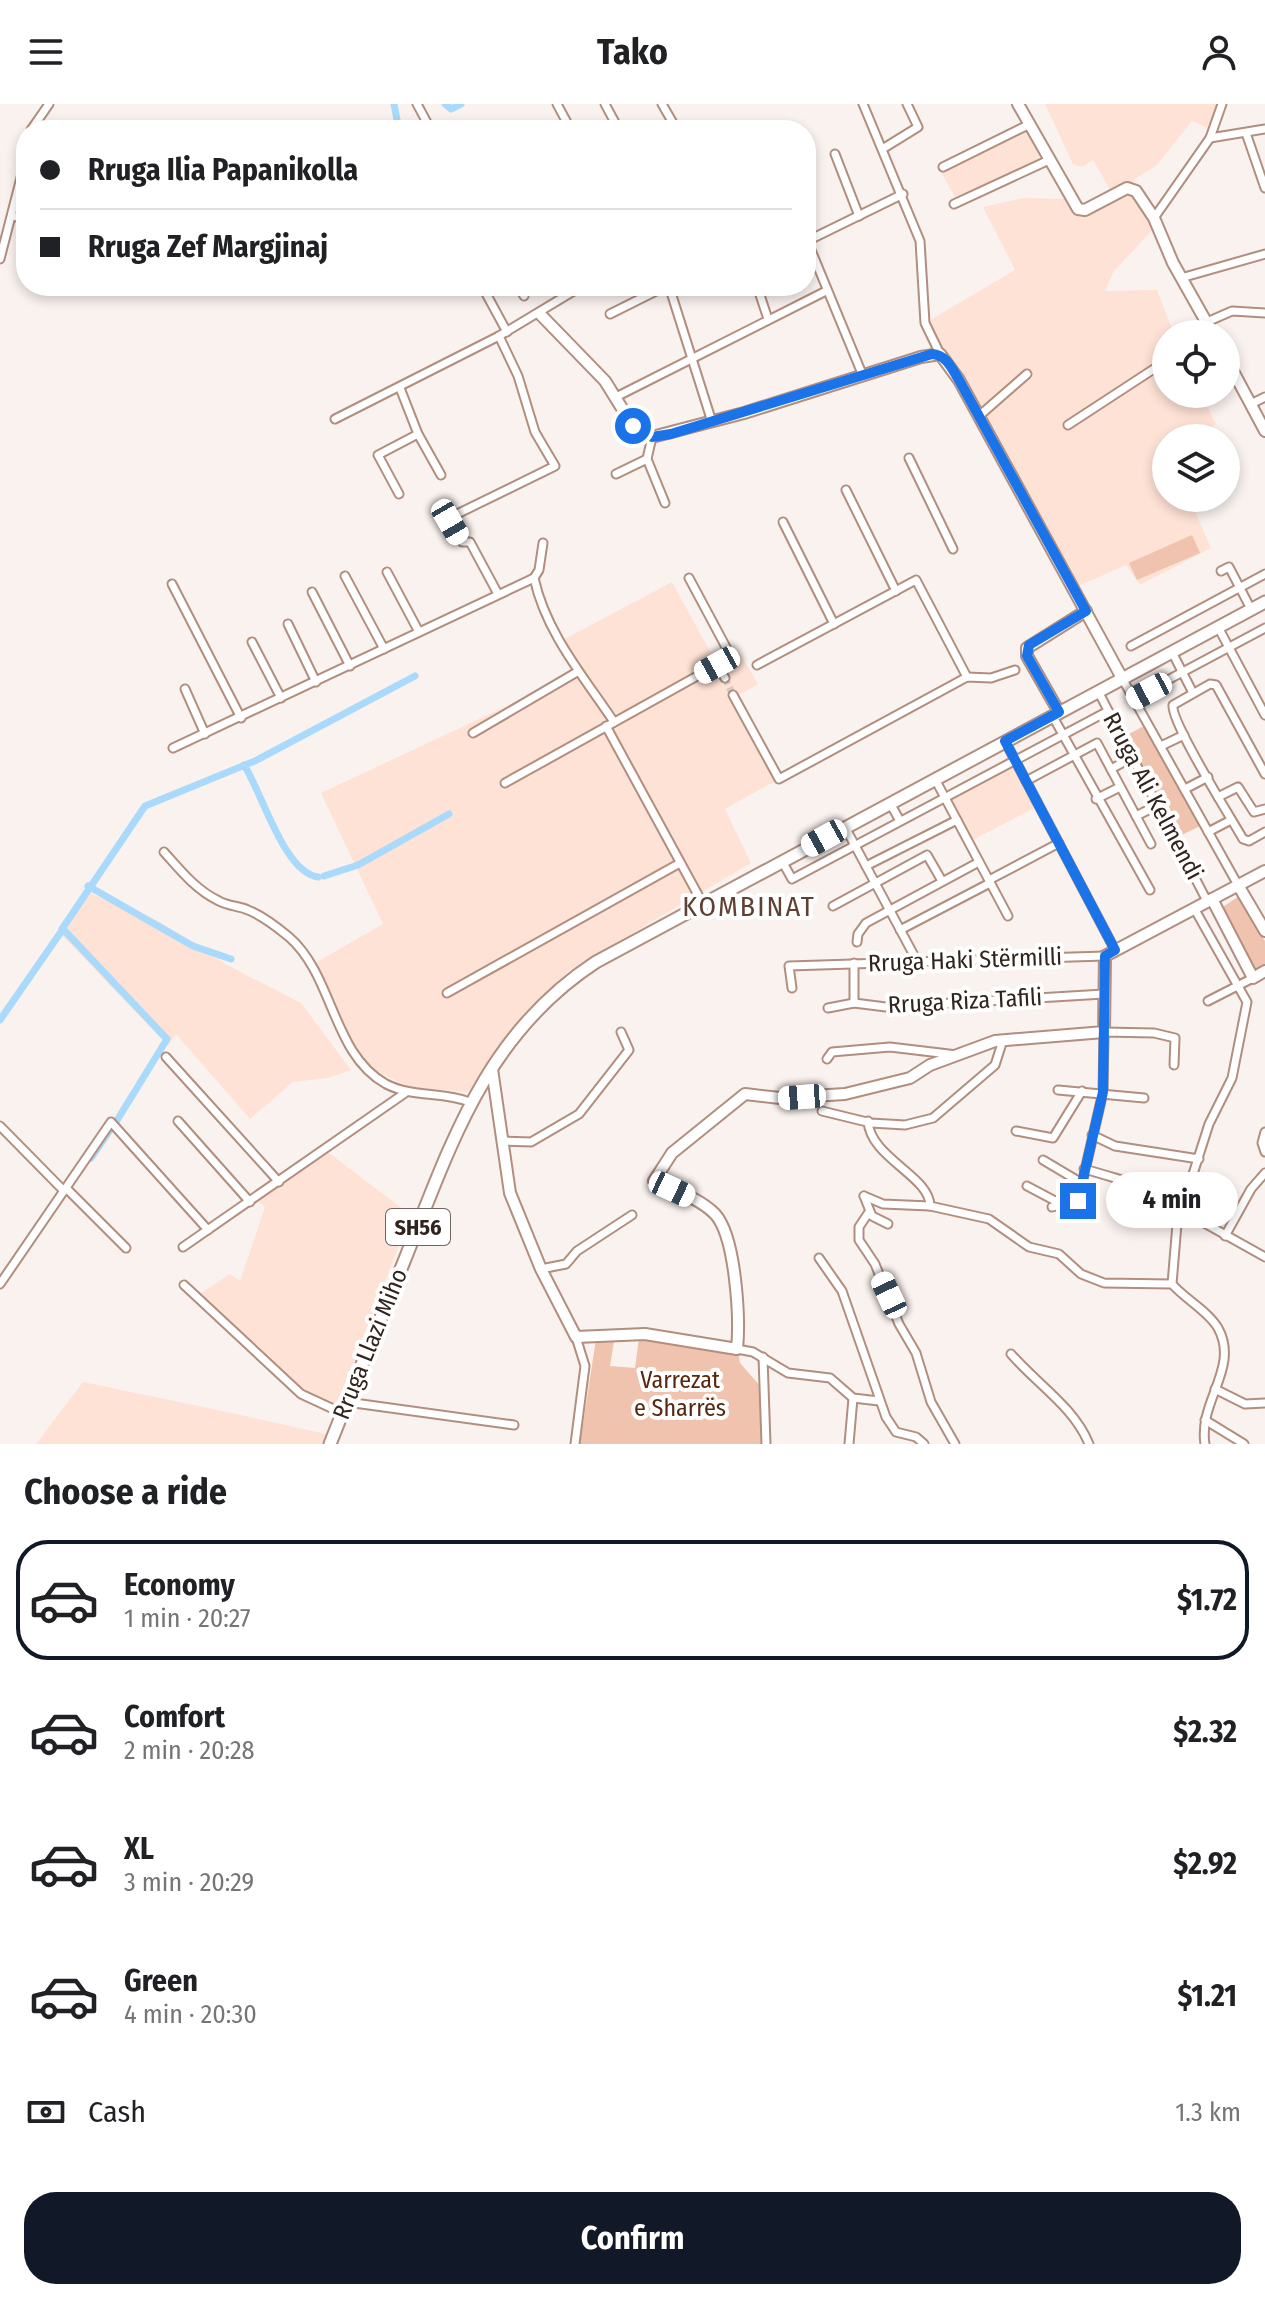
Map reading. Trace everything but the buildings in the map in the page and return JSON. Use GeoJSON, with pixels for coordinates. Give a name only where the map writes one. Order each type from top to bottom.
{"type":"FeatureCollection","features":[{"type":"Feature","properties":{"kind":"main road","name":"Rruga Llazi Miho"},"geometry":{"type":"LineString","coordinates":[[330,1444],[470,1102],[537,1011],[571,979],[782,861],[1265,602]]}},
{"type":"Feature","properties":{"kind":"street"},"geometry":{"type":"LineString","coordinates":[[863,104],[903,194],[922,249],[925,323],[940,354],[949,362],[1265,931]]}},
{"type":"Feature","properties":{"kind":"street"},"geometry":{"type":"LineString","coordinates":[[884,148],[918,127],[907,104]]}},
{"type":"Feature","properties":{"kind":"street"},"geometry":{"type":"LineString","coordinates":[[1018,104],[1078,209],[1085,210],[1132,188],[1154,218],[1181,278],[1206,320]]}},
{"type":"Feature","properties":{"kind":"street"},"geometry":{"type":"LineString","coordinates":[[1154,218],[1210,138],[1222,104]]}},
{"type":"Feature","properties":{"kind":"street"},"geometry":{"type":"LineString","coordinates":[[943,167],[1030,124]]}},
{"type":"Feature","properties":{"kind":"street"},"geometry":{"type":"LineString","coordinates":[[1210,138],[1265,129]]}},
{"type":"Feature","properties":{"kind":"street"},"geometry":{"type":"LineString","coordinates":[[1246,133],[1265,188]]}},
{"type":"Feature","properties":{"kind":"street"},"geometry":{"type":"LineString","coordinates":[[835,154],[859,216]]}},
{"type":"Feature","properties":{"kind":"street"},"geometry":{"type":"LineString","coordinates":[[954,204],[1049,160]]}},
{"type":"Feature","properties":{"kind":"street"},"geometry":{"type":"LineString","coordinates":[[816,235],[903,194]]}},
{"type":"Feature","properties":{"kind":"street"},"geometry":{"type":"LineString","coordinates":[[0,259],[16,203]]}},
{"type":"Feature","properties":{"kind":"street"},"geometry":{"type":"LineString","coordinates":[[1181,278],[1265,254]]}},
{"type":"Feature","properties":{"kind":"street"},"geometry":{"type":"LineString","coordinates":[[816,264],[863,376]]}},
{"type":"Feature","properties":{"kind":"street"},"geometry":{"type":"LineString","coordinates":[[816,296],[826,291]]}},
{"type":"Feature","properties":{"kind":"street"},"geometry":{"type":"LineString","coordinates":[[486,296],[503,334],[535,432],[555,466],[452,518],[462,542],[470,542],[498,594]]}},
{"type":"Feature","properties":{"kind":"street"},"geometry":{"type":"LineString","coordinates":[[335,419],[503,334],[567,296]]}},
{"type":"Feature","properties":{"kind":"street"},"geometry":{"type":"LineString","coordinates":[[610,314],[647,296]]}},
{"type":"Feature","properties":{"kind":"street"},"geometry":{"type":"LineString","coordinates":[[672,296],[712,422]]}},
{"type":"Feature","properties":{"kind":"street"},"geometry":{"type":"LineString","coordinates":[[760,296],[768,319]]}},
{"type":"Feature","properties":{"kind":"street"},"geometry":{"type":"LineString","coordinates":[[614,398],[816,296]]}},
{"type":"Feature","properties":{"kind":"street"},"geometry":{"type":"LineString","coordinates":[[1212,320],[1232,311],[1265,313]]}},
{"type":"Feature","properties":{"kind":"street"},"geometry":{"type":"LineString","coordinates":[[540,314],[605,381],[633,426],[652,437],[940,354]]}},
{"type":"Feature","properties":{"kind":"street"},"geometry":{"type":"LineString","coordinates":[[1068,425],[1152,370]]}},
{"type":"Feature","properties":{"kind":"street"},"geometry":{"type":"LineString","coordinates":[[979,416],[1027,374]]}},
{"type":"Feature","properties":{"kind":"street"},"geometry":{"type":"LineString","coordinates":[[1240,384],[1265,431]]}},
{"type":"Feature","properties":{"kind":"street"},"geometry":{"type":"LineString","coordinates":[[400,388],[418,434],[441,475]]}},
{"type":"Feature","properties":{"kind":"street"},"geometry":{"type":"LineString","coordinates":[[1251,404],[1265,397]]}},
{"type":"Feature","properties":{"kind":"street"},"geometry":{"type":"LineString","coordinates":[[399,494],[378,455],[418,434]]}},
{"type":"Feature","properties":{"kind":"street"},"geometry":{"type":"LineString","coordinates":[[652,437],[647,459],[665,503]]}},
{"type":"Feature","properties":{"kind":"street"},"geometry":{"type":"LineString","coordinates":[[909,458],[953,549]]}},
{"type":"Feature","properties":{"kind":"street"},"geometry":{"type":"LineString","coordinates":[[616,474],[647,459]]}},
{"type":"Feature","properties":{"kind":"street"},"geometry":{"type":"LineString","coordinates":[[846,490],[896,591]]}},
{"type":"Feature","properties":{"kind":"street"},"geometry":{"type":"LineString","coordinates":[[783,522],[834,624]]}},
{"type":"Feature","properties":{"kind":"street"},"geometry":{"type":"LineString","coordinates":[[173,748],[534,578],[539,570],[543,543]]}},
{"type":"Feature","properties":{"kind":"street"},"geometry":{"type":"LineString","coordinates":[[1221,571],[1229,567],[1251,609]]}},
{"type":"Feature","properties":{"kind":"street"},"geometry":{"type":"LineString","coordinates":[[387,572],[419,632]]}},
{"type":"Feature","properties":{"kind":"street"},"geometry":{"type":"LineString","coordinates":[[1131,646],[1265,574]]}},
{"type":"Feature","properties":{"kind":"street"},"geometry":{"type":"LineString","coordinates":[[345,576],[384,649]]}},
{"type":"Feature","properties":{"kind":"street"},"geometry":{"type":"LineString","coordinates":[[534,578],[545,611],[577,672],[610,724],[703,904]]}},
{"type":"Feature","properties":{"kind":"street"},"geometry":{"type":"LineString","coordinates":[[689,578],[727,649]]}},
{"type":"Feature","properties":{"kind":"street"},"geometry":{"type":"LineString","coordinates":[[757,665],[916,580],[967,677]]}},
{"type":"Feature","properties":{"kind":"street"},"geometry":{"type":"LineString","coordinates":[[172,584],[241,718]]}},
{"type":"Feature","properties":{"kind":"street"},"geometry":{"type":"LineString","coordinates":[[312,592],[350,666]]}},
{"type":"Feature","properties":{"kind":"street"},"geometry":{"type":"LineString","coordinates":[[1086,611],[1029,645],[1026,652],[1073,756],[1150,890]]}},
{"type":"Feature","properties":{"kind":"street"},"geometry":{"type":"LineString","coordinates":[[288,624],[316,682]]}},
{"type":"Feature","properties":{"kind":"street"},"geometry":{"type":"LineString","coordinates":[[1218,627],[1265,715]]}},
{"type":"Feature","properties":{"kind":"street"},"geometry":{"type":"LineString","coordinates":[[1134,698],[1265,628]]}},
{"type":"Feature","properties":{"kind":"street"},"geometry":{"type":"LineString","coordinates":[[252,642],[281,698]]}},
{"type":"Feature","properties":{"kind":"street"},"geometry":{"type":"LineString","coordinates":[[1172,652],[1193,693]]}},
{"type":"Feature","properties":{"kind":"street"},"geometry":{"type":"LineString","coordinates":[[733,695],[779,779],[967,677],[991,678],[1030,662]]}},
{"type":"Feature","properties":{"kind":"street"},"geometry":{"type":"LineString","coordinates":[[505,783],[717,665],[725,678]]}},
{"type":"Feature","properties":{"kind":"street"},"geometry":{"type":"LineString","coordinates":[[473,733],[577,672]]}},
{"type":"Feature","properties":{"kind":"street"},"geometry":{"type":"LineString","coordinates":[[1265,774],[1217,686],[1210,684],[1172,707],[1218,797],[1246,841],[1265,832]]}},
{"type":"Feature","properties":{"kind":"street"},"geometry":{"type":"LineString","coordinates":[[185,689],[205,734]]}},
{"type":"Feature","properties":{"kind":"street","name":"Rruga Ali Kelmendi"},"geometry":{"type":"LineString","coordinates":[[1098,691],[1210,900]]}},
{"type":"Feature","properties":{"kind":"street"},"geometry":{"type":"LineString","coordinates":[[782,861],[792,879],[1108,711]]}},
{"type":"Feature","properties":{"kind":"street"},"geometry":{"type":"LineString","coordinates":[[1161,746],[1184,735]]}},
{"type":"Feature","properties":{"kind":"street"},"geometry":{"type":"LineString","coordinates":[[1005,741],[1059,843],[1110,953],[1104,994],[1103,1092],[1078,1201],[1052,1207]]}},
{"type":"Feature","properties":{"kind":"street"},"geometry":{"type":"LineString","coordinates":[[1026,781],[1097,743],[1151,844]]}},
{"type":"Feature","properties":{"kind":"street"},"geometry":{"type":"LineString","coordinates":[[1256,757],[1265,752]]}},
{"type":"Feature","properties":{"kind":"street"},"geometry":{"type":"LineString","coordinates":[[1111,769],[1133,757]]}},
{"type":"Feature","properties":{"kind":"street"},"geometry":{"type":"LineString","coordinates":[[971,759],[980,779]]}},
{"type":"Feature","properties":{"kind":"street"},"geometry":{"type":"LineString","coordinates":[[1185,789],[1208,777]]}},
{"type":"Feature","properties":{"kind":"street"},"geometry":{"type":"LineString","coordinates":[[935,779],[1008,916]]}},
{"type":"Feature","properties":{"kind":"street"},"geometry":{"type":"LineString","coordinates":[[1096,799],[1120,787]]}},
{"type":"Feature","properties":{"kind":"street"},"geometry":{"type":"LineString","coordinates":[[1218,797],[1238,787],[1254,812],[1265,809]]}},
{"type":"Feature","properties":{"kind":"street"},"geometry":{"type":"LineString","coordinates":[[890,803],[900,821]]}},
{"type":"Feature","properties":{"kind":"street"},"geometry":{"type":"LineString","coordinates":[[1136,816],[1158,805]]}},
{"type":"Feature","properties":{"kind":"street"},"geometry":{"type":"LineString","coordinates":[[866,866],[957,820]]}},
{"type":"Feature","properties":{"kind":"street"},"geometry":{"type":"LineString","coordinates":[[1208,832],[1231,820]]}},
{"type":"Feature","properties":{"kind":"street"},"geometry":{"type":"LineString","coordinates":[[845,827],[917,961]]}},
{"type":"Feature","properties":{"kind":"street"},"geometry":{"type":"LineString","coordinates":[[900,930],[1059,843]]}},
{"type":"Feature","properties":{"kind":"street"},"geometry":{"type":"LineString","coordinates":[[164,852],[196,887],[220,902],[252,911],[292,940],[314,973],[357,1060],[372,1076],[405,1093],[447,1096],[470,1102]]}},
{"type":"Feature","properties":{"kind":"street"},"geometry":{"type":"LineString","coordinates":[[833,906],[927,855],[942,881]]}},
{"type":"Feature","properties":{"kind":"street"},"geometry":{"type":"LineString","coordinates":[[857,942],[862,926],[979,862]]}},
{"type":"Feature","properties":{"kind":"street"},"geometry":{"type":"LineString","coordinates":[[447,993],[680,863]]}},
{"type":"Feature","properties":{"kind":"street","name":"Rruga Haki Stërmilli"},"geometry":{"type":"LineString","coordinates":[[792,988],[789,966],[1110,953],[1265,871]]}},
{"type":"Feature","properties":{"kind":"street"},"geometry":{"type":"LineString","coordinates":[[1210,900],[1253,978]]}},
{"type":"Feature","properties":{"kind":"street"},"geometry":{"type":"LineString","coordinates":[[1172,1284],[1181,1210],[1214,1111],[1228,1090],[1246,1021],[1247,1002],[1194,908]]}},
{"type":"Feature","properties":{"kind":"street"},"geometry":{"type":"LineString","coordinates":[[854,963],[854,1003]]}},
{"type":"Feature","properties":{"kind":"street"},"geometry":{"type":"LineString","coordinates":[[1208,1001],[1265,971]]}},
{"type":"Feature","properties":{"kind":"street","name":"Rruga Riza Tafili"},"geometry":{"type":"LineString","coordinates":[[828,1008],[854,1003],[886,1007],[1104,994]]}},
{"type":"Feature","properties":{"kind":"street"},"geometry":{"type":"LineString","coordinates":[[502,1141],[531,1142],[582,1112],[627,1053],[629,1046],[621,1032]]}},
{"type":"Feature","properties":{"kind":"street"},"geometry":{"type":"LineString","coordinates":[[737,1349],[739,1325],[725,1232],[712,1212],[654,1181],[665,1160],[745,1094],[780,1098],[845,1094],[910,1078],[930,1065],[1003,1040],[1104,1032],[1154,1033],[1175,1038],[1174,1065]]}},
{"type":"Feature","properties":{"kind":"street"},"geometry":{"type":"LineString","coordinates":[[822,1111],[905,1125],[933,1118],[995,1065],[1003,1040]]}},
{"type":"Feature","properties":{"kind":"street"},"geometry":{"type":"LineString","coordinates":[[827,1059],[832,1052],[880,1047],[957,1055]]}},
{"type":"Feature","properties":{"kind":"street"},"geometry":{"type":"LineString","coordinates":[[166,1057],[279,1182]]}},
{"type":"Feature","properties":{"kind":"street"},"geometry":{"type":"LineString","coordinates":[[492,1069],[510,1193],[541,1269],[576,1337],[585,1366],[575,1444]]}},
{"type":"Feature","properties":{"kind":"street"},"geometry":{"type":"LineString","coordinates":[[1058,1090],[1144,1098]]}},
{"type":"Feature","properties":{"kind":"street"},"geometry":{"type":"LineString","coordinates":[[1016,1131],[1053,1138],[1082,1091]]}},
{"type":"Feature","properties":{"kind":"street"},"geometry":{"type":"LineString","coordinates":[[183,1247],[405,1093]]}},
{"type":"Feature","properties":{"kind":"street"},"geometry":{"type":"LineString","coordinates":[[868,1120],[873,1138],[926,1192],[930,1206]]}},
{"type":"Feature","properties":{"kind":"street"},"geometry":{"type":"LineString","coordinates":[[178,1121],[250,1202]]}},
{"type":"Feature","properties":{"kind":"street"},"geometry":{"type":"LineString","coordinates":[[0,1284],[111,1122],[208,1230]]}},
{"type":"Feature","properties":{"kind":"street"},"geometry":{"type":"LineString","coordinates":[[0,1126],[126,1248]]}},
{"type":"Feature","properties":{"kind":"street"},"geometry":{"type":"LineString","coordinates":[[1265,1132],[1265,1152]]}},
{"type":"Feature","properties":{"kind":"street"},"geometry":{"type":"LineString","coordinates":[[1092,1135],[1115,1146],[1199,1159]]}},
{"type":"Feature","properties":{"kind":"street"},"geometry":{"type":"LineString","coordinates":[[1043,1160],[1080,1182]]}},
{"type":"Feature","properties":{"kind":"street"},"geometry":{"type":"LineString","coordinates":[[1084,1169],[1115,1175],[1157,1191],[1186,1195]]}},
{"type":"Feature","properties":{"kind":"street"},"geometry":{"type":"LineString","coordinates":[[1225,1236],[1251,1189],[1265,1173]]}},
{"type":"Feature","properties":{"kind":"street"},"geometry":{"type":"LineString","coordinates":[[1027,1186],[1067,1205]]}},
{"type":"Feature","properties":{"kind":"street"},"geometry":{"type":"LineString","coordinates":[[888,1224],[869,1212],[863,1199],[866,1195],[883,1204],[930,1206],[989,1219],[1029,1247],[1059,1254],[1094,1279],[1172,1284],[1218,1328],[1225,1360],[1208,1402],[1205,1444]]}},
{"type":"Feature","properties":{"kind":"street"},"geometry":{"type":"LineString","coordinates":[[1181,1210],[1265,1257]]}},
{"type":"Feature","properties":{"kind":"street"},"geometry":{"type":"LineString","coordinates":[[869,1212],[859,1227],[859,1240],[875,1264],[899,1324],[916,1353],[931,1402],[955,1444]]}},
{"type":"Feature","properties":{"kind":"street"},"geometry":{"type":"LineString","coordinates":[[541,1269],[566,1264],[577,1251],[632,1215]]}},
{"type":"Feature","properties":{"kind":"street"},"geometry":{"type":"LineString","coordinates":[[819,1258],[842,1291],[879,1401],[896,1432],[916,1437],[924,1444]]}},
{"type":"Feature","properties":{"kind":"street"},"geometry":{"type":"LineString","coordinates":[[184,1285],[301,1394],[344,1408],[514,1425]]}},
{"type":"Feature","properties":{"kind":"street"},"geometry":{"type":"LineString","coordinates":[[576,1337],[645,1334],[737,1349],[763,1357],[788,1373],[830,1378],[853,1398],[879,1401]]}},
{"type":"Feature","properties":{"kind":"street"},"geometry":{"type":"LineString","coordinates":[[1011,1354],[1033,1379],[1071,1411],[1089,1444]]}},
{"type":"Feature","properties":{"kind":"street"},"geometry":{"type":"LineString","coordinates":[[763,1357],[766,1444]]}},
{"type":"Feature","properties":{"kind":"street"},"geometry":{"type":"LineString","coordinates":[[1215,1389],[1245,1404],[1265,1403]]}},
{"type":"Feature","properties":{"kind":"street"},"geometry":{"type":"LineString","coordinates":[[849,1444],[853,1398]]}},
{"type":"Feature","properties":{"kind":"street"},"geometry":{"type":"LineString","coordinates":[[1205,1420],[1244,1444]]}},
{"type":"Feature","properties":{"kind":"shaded area"},"geometry":{"type":"Polygon","coordinates":[[[1045,104],[1222,104],[1214,131],[1192,121],[1157,165],[1133,180],[1132,188],[1157,225],[1114,271],[1105,291],[1157,290],[1169,320],[1152,320],[1152,408],[1208,408],[1216,424],[1152,424],[1152,512],[1195,512],[1211,548],[1140,585],[1126,565],[1074,588],[925,323],[1015,270],[983,207],[1023,198],[1071,199],[1077,209],[1113,195],[1093,160],[1082,167],[1073,164],[1045,104]]]}},
{"type":"Feature","properties":{"kind":"shaded area"},"geometry":{"type":"Polygon","coordinates":[[[1030,124],[1049,160],[970,196],[955,197],[939,169],[1030,124]]]}},
{"type":"Feature","properties":{"kind":"shaded area"},"geometry":{"type":"Polygon","coordinates":[[[672,582],[717,664],[739,652],[758,684],[735,697],[779,779],[725,809],[751,863],[570,970],[535,1002],[468,1092],[409,1087],[373,1069],[354,1045],[315,963],[383,924],[321,793],[577,673],[561,641],[672,582]]]}},
{"type":"Feature","properties":{"kind":"shaded area"},"geometry":{"type":"Polygon","coordinates":[[[1012,767],[1034,808],[971,841],[950,800],[1012,767]]]}},
{"type":"Feature","properties":{"kind":"shaded area"},"geometry":{"type":"Polygon","coordinates":[[[89,893],[160,922],[227,965],[301,1003],[351,1070],[328,1078],[293,1082],[250,1119],[176,1034],[168,1046],[62,935],[89,893]]]}},
{"type":"Feature","properties":{"kind":"shaded area"},"geometry":{"type":"Polygon","coordinates":[[[325,1150],[411,1215],[336,1407],[302,1388],[200,1294],[230,1274],[240,1281],[265,1207],[255,1198],[325,1150]]]}},
{"type":"Feature","properties":{"kind":"shaded area"},"geometry":{"type":"Polygon","coordinates":[[[83,1382],[330,1435],[325,1444],[36,1444],[83,1382]]]}},
{"type":"Feature","properties":{"kind":"green space"},"geometry":{"type":"Polygon","coordinates":[[[1192,535],[1200,553],[1137,580],[1129,563],[1192,535]]]}},
{"type":"Feature","properties":{"kind":"green space"},"geometry":{"type":"Polygon","coordinates":[[[1146,725],[1200,826],[1180,836],[1125,736],[1146,725]]]}},
{"type":"Feature","properties":{"kind":"green space"},"geometry":{"type":"Polygon","coordinates":[[[1238,897],[1265,941],[1265,968],[1256,974],[1221,908],[1238,897]]]}},
{"type":"Feature","properties":{"kind":"green space","name":"Varrezat e Sharrës"},"geometry":{"type":"Polygon","coordinates":[[[639,1337],[738,1352],[740,1363],[761,1387],[763,1444],[580,1444],[596,1339],[614,1341],[610,1366],[635,1368],[639,1337]]]}},
{"type":"Feature","properties":{"kind":"waterway"},"geometry":{"type":"LineString","coordinates":[[394,104],[397,120]]}},
{"type":"Feature","properties":{"kind":"waterway"},"geometry":{"type":"LineString","coordinates":[[445,104],[451,109],[461,104]]}},
{"type":"Feature","properties":{"kind":"waterway"},"geometry":{"type":"LineString","coordinates":[[62,929],[145,806],[255,761],[415,676]]}},
{"type":"Feature","properties":{"kind":"waterway"},"geometry":{"type":"LineString","coordinates":[[244,765],[284,847],[306,872],[318,877]]}},
{"type":"Feature","properties":{"kind":"waterway"},"geometry":{"type":"LineString","coordinates":[[324,876],[358,865],[449,814]]}},
{"type":"Feature","properties":{"kind":"waterway"},"geometry":{"type":"LineString","coordinates":[[88,886],[193,946],[231,959]]}},
{"type":"Feature","properties":{"kind":"waterway"},"geometry":{"type":"LineString","coordinates":[[0,1020],[63,929],[167,1039],[116,1122]]}},
{"type":"Feature","properties":{"kind":"waterway"},"geometry":{"type":"LineString","coordinates":[[91,1158],[110,1130]]}},
{"type":"Feature","properties":{"kind":"tunnel"},"geometry":{"type":"LineString","coordinates":[[725,678],[733,695]]}},
{"type":"Feature","properties":{"kind":"district","name":"KOMBINAT"},"geometry":{"type":"Point","coordinates":[749,906]}},
{"type":"Feature","properties":{"kind":"route"},"geometry":{"type":"LineString","coordinates":[[633,426],[652,437],[671,434],[932,354],[940,354],[949,362],[1086,611],[1027,648],[1027,656],[1059,712],[1005,741],[1115,950],[1105,956],[1103,1092],[1078,1201]]}}]}
